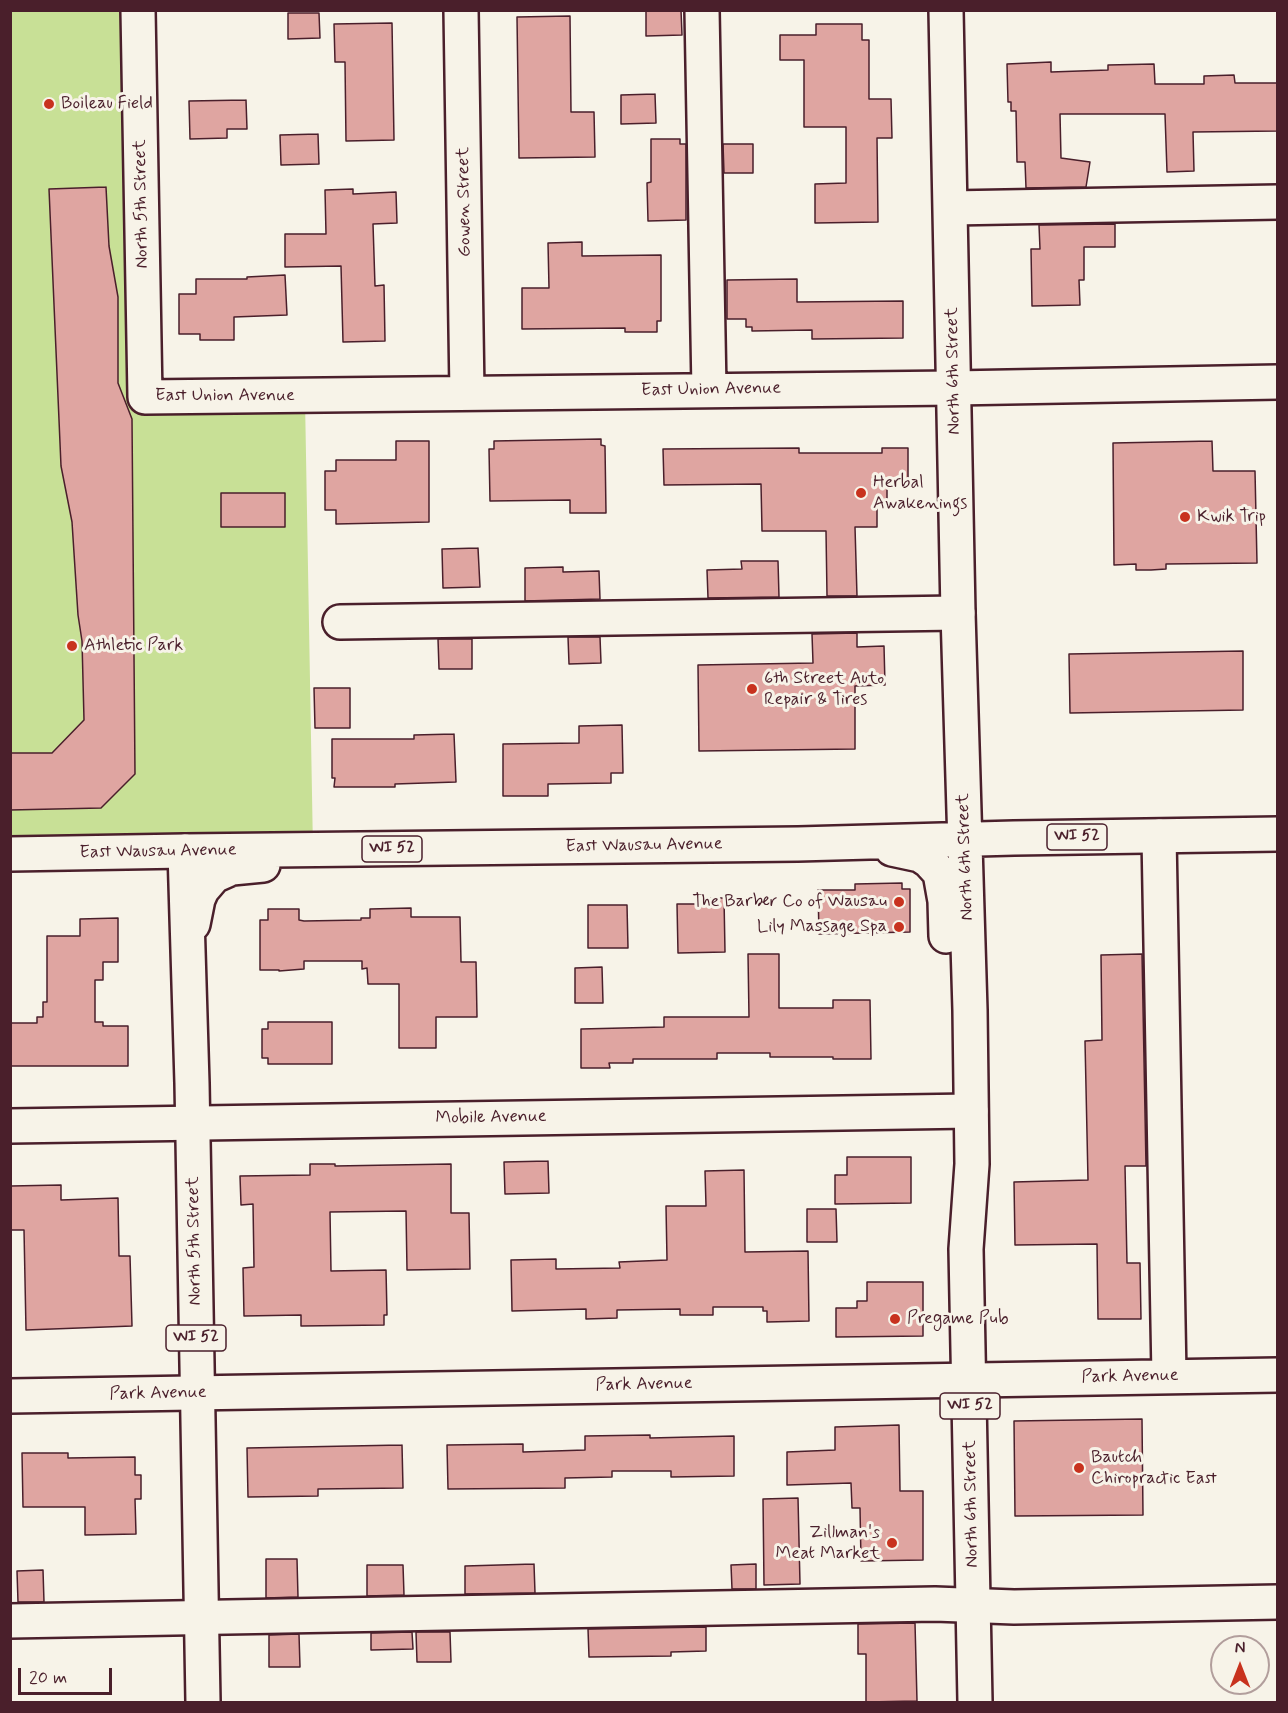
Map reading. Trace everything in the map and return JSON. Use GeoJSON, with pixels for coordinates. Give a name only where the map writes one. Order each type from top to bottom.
{"type":"FeatureCollection","features":[{"type":"Feature","properties":{"kind":"main road","name":"North 5th Street"},"geometry":{"type":"LineString","coordinates":[[138,10],[145,397]]}},
{"type":"Feature","properties":{"kind":"main road","name":"Gowen Street"},"geometry":{"type":"LineString","coordinates":[[461,10],[467,393]]}},
{"type":"Feature","properties":{"kind":"main road"},"geometry":{"type":"LineString","coordinates":[[702,10],[709,390]]}},
{"type":"Feature","properties":{"kind":"main road","name":"North 6th Street"},"geometry":{"type":"LineString","coordinates":[[946,10],[972,1164],[966,1250],[975,1702]]}},
{"type":"Feature","properties":{"kind":"main road"},"geometry":{"type":"LineString","coordinates":[[951,208],[1278,202]]}},
{"type":"Feature","properties":{"kind":"main road","name":"East Union Avenue"},"geometry":{"type":"LineString","coordinates":[[145,397],[1278,382]]}},
{"type":"Feature","properties":{"kind":"main road"},"geometry":{"type":"LineString","coordinates":[[340,622],[958,613]]}},
{"type":"Feature","properties":{"kind":"main road","name":"East Wausau Avenue"},"geometry":{"type":"LineString","coordinates":[[10,854],[798,844],[1278,834]]}},
{"type":"Feature","properties":{"kind":"main road"},"geometry":{"type":"LineString","coordinates":[[1159,836],[1169,1376]]}},
{"type":"Feature","properties":{"kind":"main road"},"geometry":{"type":"LineString","coordinates":[[798,844],[912,852],[929,861],[940,873],[945,901],[948,1022],[952,1064],[971,1111]]}},
{"type":"Feature","properties":{"kind":"main road"},"geometry":{"type":"LineString","coordinates":[[188,973],[190,937],[198,899],[202,890],[214,876],[232,868],[261,865],[489,860],[599,847]]}},
{"type":"Feature","properties":{"kind":"main road","name":"North 5th Street"},"geometry":{"type":"LineString","coordinates":[[185,851],[203,1702]]}},
{"type":"Feature","properties":{"kind":"main road","name":"Mobile Avenue"},"geometry":{"type":"LineString","coordinates":[[10,1126],[971,1111]]}},
{"type":"Feature","properties":{"kind":"main road","name":"Park Avenue"},"geometry":{"type":"LineString","coordinates":[[10,1396],[1278,1375]]}},
{"type":"Feature","properties":{"kind":"main road"},"geometry":{"type":"LineString","coordinates":[[10,1622],[924,1604],[1014,1607],[1278,1602]]}},
{"type":"Feature","properties":{"kind":"green space"},"geometry":{"type":"Polygon","coordinates":[[[10,11],[140,11],[142,401],[305,399],[313,850],[11,856],[10,11]]]}},
{"type":"Feature","properties":{"kind":"building"},"geometry":{"type":"Polygon","coordinates":[[[646,10],[681,10],[682,35],[646,36],[646,10]]]}},
{"type":"Feature","properties":{"kind":"building"},"geometry":{"type":"Polygon","coordinates":[[[288,13],[319,13],[320,38],[288,39],[288,13]]]}},
{"type":"Feature","properties":{"kind":"building"},"geometry":{"type":"Polygon","coordinates":[[[570,16],[571,112],[594,112],[595,157],[519,158],[517,17],[570,16]]]}},
{"type":"Feature","properties":{"kind":"building"},"geometry":{"type":"Polygon","coordinates":[[[392,23],[394,140],[346,141],[345,62],[335,62],[334,24],[392,23]]]}},
{"type":"Feature","properties":{"kind":"building"},"geometry":{"type":"Polygon","coordinates":[[[816,24],[862,24],[862,40],[869,40],[869,99],[891,99],[892,138],[877,138],[878,222],[815,223],[815,184],[846,183],[846,127],[804,127],[804,60],[780,60],[780,35],[816,35],[816,24]]]}},
{"type":"Feature","properties":{"kind":"building"},"geometry":{"type":"Polygon","coordinates":[[[1051,62],[1051,72],[1108,70],[1108,65],[1154,64],[1155,84],[1204,84],[1204,76],[1234,75],[1235,83],[1278,83],[1277,131],[1193,132],[1194,171],[1167,172],[1165,114],[1060,114],[1061,158],[1090,162],[1086,187],[1026,188],[1025,162],[1017,162],[1016,111],[1011,111],[1011,102],[1008,102],[1007,64],[1051,62]]]}},
{"type":"Feature","properties":{"kind":"building"},"geometry":{"type":"Polygon","coordinates":[[[655,94],[656,123],[621,124],[621,95],[655,94]]]}},
{"type":"Feature","properties":{"kind":"building"},"geometry":{"type":"Polygon","coordinates":[[[246,100],[247,129],[227,129],[227,138],[190,139],[189,101],[246,100]]]}},
{"type":"Feature","properties":{"kind":"building"},"geometry":{"type":"Polygon","coordinates":[[[318,134],[319,164],[281,165],[280,135],[318,134]]]}},
{"type":"Feature","properties":{"kind":"building"},"geometry":{"type":"Polygon","coordinates":[[[651,139],[680,139],[680,144],[686,144],[686,220],[648,221],[647,183],[651,182],[651,139]]]}},
{"type":"Feature","properties":{"kind":"building"},"geometry":{"type":"Polygon","coordinates":[[[723,144],[753,144],[753,173],[724,173],[723,144]]]}},
{"type":"Feature","properties":{"kind":"building"},"geometry":{"type":"Polygon","coordinates":[[[106,187],[109,246],[118,297],[118,383],[132,419],[135,774],[101,808],[10,810],[10,753],[52,753],[84,720],[82,641],[78,615],[72,522],[61,466],[49,189],[106,187]]]}},
{"type":"Feature","properties":{"kind":"building"},"geometry":{"type":"Polygon","coordinates":[[[353,189],[353,194],[396,192],[397,223],[373,224],[375,286],[384,285],[385,341],[343,342],[341,266],[285,267],[285,234],[326,234],[325,190],[353,189]]]}},
{"type":"Feature","properties":{"kind":"building"},"geometry":{"type":"Polygon","coordinates":[[[1115,224],[1115,247],[1084,247],[1084,280],[1079,280],[1080,305],[1032,306],[1031,249],[1040,249],[1039,225],[1115,224]]]}},
{"type":"Feature","properties":{"kind":"building"},"geometry":{"type":"Polygon","coordinates":[[[582,242],[582,256],[661,255],[661,321],[657,321],[657,332],[625,332],[625,328],[522,329],[522,288],[549,288],[548,243],[582,242]]]}},
{"type":"Feature","properties":{"kind":"building"},"geometry":{"type":"Polygon","coordinates":[[[285,275],[287,315],[234,317],[234,340],[200,340],[200,334],[179,334],[179,294],[196,294],[196,279],[247,279],[247,277],[285,275]]]}},
{"type":"Feature","properties":{"kind":"building"},"geometry":{"type":"Polygon","coordinates":[[[797,279],[797,302],[903,301],[903,338],[812,339],[812,330],[752,331],[752,327],[746,327],[746,319],[727,319],[727,280],[797,279]]]}},
{"type":"Feature","properties":{"kind":"building"},"geometry":{"type":"Polygon","coordinates":[[[601,439],[601,445],[605,446],[606,513],[570,513],[570,500],[490,501],[489,449],[494,449],[494,441],[601,439]]]}},
{"type":"Feature","properties":{"kind":"building"},"geometry":{"type":"Polygon","coordinates":[[[396,441],[429,441],[429,522],[336,524],[336,510],[325,510],[325,471],[336,471],[336,460],[396,460],[396,441]]]}},
{"type":"Feature","properties":{"kind":"building","name":"Kwik Trip"},"geometry":{"type":"Polygon","coordinates":[[[1212,441],[1213,471],[1255,471],[1257,563],[1166,564],[1166,569],[1151,570],[1136,570],[1136,564],[1114,565],[1113,443],[1212,441]]]}},
{"type":"Feature","properties":{"kind":"building"},"geometry":{"type":"Polygon","coordinates":[[[799,448],[799,453],[882,453],[882,448],[908,448],[908,481],[887,481],[887,504],[877,504],[877,527],[855,527],[857,596],[827,596],[826,531],[762,531],[761,484],[664,485],[663,449],[799,448]]]}},
{"type":"Feature","properties":{"kind":"building"},"geometry":{"type":"Polygon","coordinates":[[[221,493],[285,493],[285,527],[221,527],[221,493]]]}},
{"type":"Feature","properties":{"kind":"building"},"geometry":{"type":"Polygon","coordinates":[[[478,548],[480,587],[443,588],[442,549],[478,548]]]}},
{"type":"Feature","properties":{"kind":"building"},"geometry":{"type":"Polygon","coordinates":[[[741,561],[778,561],[779,597],[708,598],[707,570],[742,569],[741,561]]]}},
{"type":"Feature","properties":{"kind":"building"},"geometry":{"type":"Polygon","coordinates":[[[563,567],[563,572],[599,571],[600,599],[525,601],[525,568],[563,567]]]}},
{"type":"Feature","properties":{"kind":"building","name":"6th Street Auto Repair & Tires"},"geometry":{"type":"Polygon","coordinates":[[[857,633],[857,647],[884,646],[885,685],[855,686],[855,749],[699,751],[698,665],[813,663],[812,634],[857,633]]]}},
{"type":"Feature","properties":{"kind":"building"},"geometry":{"type":"Polygon","coordinates":[[[568,637],[600,637],[601,663],[569,664],[568,637]]]}},
{"type":"Feature","properties":{"kind":"building"},"geometry":{"type":"Polygon","coordinates":[[[438,639],[472,639],[472,669],[439,669],[438,639]]]}},
{"type":"Feature","properties":{"kind":"building"},"geometry":{"type":"Polygon","coordinates":[[[1243,651],[1243,710],[1070,713],[1069,654],[1243,651]]]}},
{"type":"Feature","properties":{"kind":"building"},"geometry":{"type":"Polygon","coordinates":[[[314,688],[350,688],[350,728],[315,728],[314,688]]]}},
{"type":"Feature","properties":{"kind":"building"},"geometry":{"type":"Polygon","coordinates":[[[622,725],[623,773],[611,773],[611,783],[548,784],[548,796],[503,796],[503,744],[579,743],[579,726],[622,725]]]}},
{"type":"Feature","properties":{"kind":"building"},"geometry":{"type":"Polygon","coordinates":[[[454,734],[456,782],[395,784],[395,787],[334,787],[332,739],[414,739],[414,735],[454,734]]]}},
{"type":"Feature","properties":{"kind":"building"},"geometry":{"type":"Polygon","coordinates":[[[902,883],[902,889],[910,889],[910,932],[819,934],[818,890],[855,890],[855,884],[902,883]]]}},
{"type":"Feature","properties":{"kind":"building"},"geometry":{"type":"Polygon","coordinates":[[[697,898],[724,898],[725,952],[678,953],[677,904],[698,904],[697,898]]]}},
{"type":"Feature","properties":{"kind":"building"},"geometry":{"type":"Polygon","coordinates":[[[588,905],[627,905],[628,948],[588,948],[588,905]]]}},
{"type":"Feature","properties":{"kind":"building"},"geometry":{"type":"Polygon","coordinates":[[[411,908],[411,917],[460,917],[461,962],[476,962],[477,1017],[436,1017],[436,1048],[399,1048],[399,984],[368,984],[367,968],[362,969],[362,961],[304,961],[304,969],[260,970],[260,920],[268,920],[268,909],[299,909],[299,920],[304,921],[361,920],[361,918],[370,918],[370,909],[411,908]]]}},
{"type":"Feature","properties":{"kind":"building"},"geometry":{"type":"Polygon","coordinates":[[[118,918],[118,962],[103,962],[103,980],[95,980],[95,1022],[103,1022],[103,1026],[128,1026],[128,1066],[11,1066],[11,1023],[37,1023],[37,1017],[43,1017],[43,1002],[47,1002],[47,936],[80,936],[80,919],[118,918]]]}},
{"type":"Feature","properties":{"kind":"building"},"geometry":{"type":"Polygon","coordinates":[[[748,954],[779,954],[779,1008],[833,1008],[833,1000],[870,1000],[871,1059],[770,1057],[770,1053],[717,1053],[717,1059],[633,1059],[633,1063],[609,1063],[610,1068],[581,1068],[581,1029],[664,1027],[664,1017],[749,1017],[748,954]]]}},
{"type":"Feature","properties":{"kind":"building"},"geometry":{"type":"Polygon","coordinates":[[[1142,954],[1146,1166],[1125,1166],[1127,1263],[1140,1263],[1141,1319],[1098,1319],[1097,1244],[1015,1245],[1014,1182],[1088,1180],[1085,1041],[1102,1040],[1101,955],[1142,954]]]}},
{"type":"Feature","properties":{"kind":"building"},"geometry":{"type":"Polygon","coordinates":[[[602,967],[603,1003],[575,1003],[575,968],[602,967]]]}},
{"type":"Feature","properties":{"kind":"building"},"geometry":{"type":"Polygon","coordinates":[[[268,1022],[332,1022],[332,1064],[268,1064],[268,1058],[262,1058],[262,1029],[268,1029],[268,1022]]]}},
{"type":"Feature","properties":{"kind":"building"},"geometry":{"type":"Polygon","coordinates":[[[847,1157],[911,1157],[911,1203],[835,1204],[835,1175],[847,1175],[847,1157]]]}},
{"type":"Feature","properties":{"kind":"building"},"geometry":{"type":"Polygon","coordinates":[[[548,1161],[549,1193],[505,1194],[504,1162],[548,1161]]]}},
{"type":"Feature","properties":{"kind":"building"},"geometry":{"type":"Polygon","coordinates":[[[310,1164],[335,1164],[335,1166],[451,1164],[451,1213],[469,1213],[470,1269],[407,1270],[406,1211],[330,1212],[331,1271],[386,1270],[387,1315],[384,1315],[384,1325],[301,1326],[301,1315],[244,1316],[243,1268],[254,1267],[253,1204],[241,1205],[240,1176],[310,1175],[310,1164]]]}},
{"type":"Feature","properties":{"kind":"building"},"geometry":{"type":"Polygon","coordinates":[[[744,1170],[745,1252],[808,1251],[809,1321],[767,1322],[767,1311],[763,1311],[763,1307],[713,1307],[713,1315],[680,1315],[680,1309],[617,1310],[617,1318],[586,1319],[586,1309],[512,1311],[511,1260],[556,1259],[556,1269],[620,1268],[619,1262],[667,1260],[666,1206],[706,1206],[705,1171],[744,1170]]]}},
{"type":"Feature","properties":{"kind":"building"},"geometry":{"type":"Polygon","coordinates":[[[61,1185],[61,1200],[118,1198],[119,1256],[130,1256],[132,1326],[26,1330],[24,1230],[11,1230],[11,1186],[61,1185]]]}},
{"type":"Feature","properties":{"kind":"building"},"geometry":{"type":"Polygon","coordinates":[[[807,1209],[836,1209],[837,1242],[807,1242],[807,1209]]]}},
{"type":"Feature","properties":{"kind":"building","name":"Pregame Pub"},"geometry":{"type":"Polygon","coordinates":[[[867,1282],[923,1282],[923,1336],[836,1337],[836,1308],[857,1308],[857,1301],[867,1301],[867,1282]]]}},
{"type":"Feature","properties":{"kind":"building","name":"Bautch Chiropractic East"},"geometry":{"type":"Polygon","coordinates":[[[1142,1419],[1143,1515],[1015,1516],[1014,1421],[1142,1419]]]}},
{"type":"Feature","properties":{"kind":"building"},"geometry":{"type":"Polygon","coordinates":[[[899,1425],[900,1491],[923,1491],[923,1560],[861,1561],[860,1508],[852,1508],[851,1483],[787,1485],[787,1452],[835,1450],[835,1427],[899,1425]]]}},
{"type":"Feature","properties":{"kind":"building"},"geometry":{"type":"Polygon","coordinates":[[[650,1435],[650,1438],[734,1436],[734,1476],[671,1477],[671,1471],[612,1471],[612,1477],[565,1478],[565,1488],[448,1489],[447,1445],[523,1444],[523,1452],[585,1450],[585,1436],[650,1435]]]}},
{"type":"Feature","properties":{"kind":"building"},"geometry":{"type":"Polygon","coordinates":[[[402,1445],[403,1488],[318,1489],[318,1496],[248,1497],[247,1448],[402,1445]]]}},
{"type":"Feature","properties":{"kind":"building"},"geometry":{"type":"Polygon","coordinates":[[[22,1453],[68,1453],[68,1458],[135,1457],[135,1475],[141,1475],[141,1499],[135,1499],[136,1534],[85,1535],[85,1507],[23,1507],[22,1453]]]}},
{"type":"Feature","properties":{"kind":"building"},"geometry":{"type":"Polygon","coordinates":[[[798,1498],[800,1584],[764,1585],[763,1499],[798,1498]]]}},
{"type":"Feature","properties":{"kind":"building"},"geometry":{"type":"Polygon","coordinates":[[[266,1559],[297,1559],[298,1597],[266,1598],[266,1559]]]}},
{"type":"Feature","properties":{"kind":"building"},"geometry":{"type":"Polygon","coordinates":[[[534,1564],[535,1593],[465,1594],[465,1566],[534,1564]]]}},
{"type":"Feature","properties":{"kind":"building"},"geometry":{"type":"Polygon","coordinates":[[[756,1564],[756,1589],[732,1589],[731,1565],[756,1564]]]}},
{"type":"Feature","properties":{"kind":"building"},"geometry":{"type":"Polygon","coordinates":[[[367,1565],[403,1565],[404,1595],[367,1596],[367,1565]]]}},
{"type":"Feature","properties":{"kind":"building"},"geometry":{"type":"Polygon","coordinates":[[[43,1570],[44,1602],[18,1602],[17,1571],[43,1570]]]}},
{"type":"Feature","properties":{"kind":"building"},"geometry":{"type":"Polygon","coordinates":[[[915,1623],[917,1701],[866,1702],[866,1654],[858,1654],[858,1624],[915,1623]]]}},
{"type":"Feature","properties":{"kind":"building"},"geometry":{"type":"Polygon","coordinates":[[[706,1627],[706,1651],[671,1652],[671,1656],[589,1657],[588,1629],[706,1627]]]}},
{"type":"Feature","properties":{"kind":"building"},"geometry":{"type":"Polygon","coordinates":[[[412,1632],[413,1649],[371,1650],[371,1633],[412,1632]]]}},
{"type":"Feature","properties":{"kind":"building"},"geometry":{"type":"Polygon","coordinates":[[[416,1632],[450,1632],[451,1662],[417,1662],[416,1632]]]}},
{"type":"Feature","properties":{"kind":"building"},"geometry":{"type":"Polygon","coordinates":[[[299,1634],[300,1667],[269,1667],[269,1635],[299,1634]]]}},
{"type":"Feature","properties":{"kind":"place","name":"Boileau Field"},"geometry":{"type":"Point","coordinates":[49,104]}},
{"type":"Feature","properties":{"kind":"place","name":"Herbal Awakenings"},"geometry":{"type":"Point","coordinates":[861,493]}},
{"type":"Feature","properties":{"kind":"place","name":"Kwik Trip"},"geometry":{"type":"Point","coordinates":[1185,517]}},
{"type":"Feature","properties":{"kind":"place","name":"Athletic Park"},"geometry":{"type":"Point","coordinates":[72,646]}},
{"type":"Feature","properties":{"kind":"place","name":"6th Street Auto Repair & Tires"},"geometry":{"type":"Point","coordinates":[752,689]}},
{"type":"Feature","properties":{"kind":"place","name":"The Barber Co of Wausau"},"geometry":{"type":"Point","coordinates":[899,902]}},
{"type":"Feature","properties":{"kind":"place","name":"Lily Massage Spa"},"geometry":{"type":"Point","coordinates":[899,927]}},
{"type":"Feature","properties":{"kind":"place","name":"Pregame Pub"},"geometry":{"type":"Point","coordinates":[895,1319]}},
{"type":"Feature","properties":{"kind":"place","name":"Bautch Chiropractic East"},"geometry":{"type":"Point","coordinates":[1079,1468]}},
{"type":"Feature","properties":{"kind":"place","name":"Zillman's Meat Market"},"geometry":{"type":"Point","coordinates":[892,1543]}}]}
